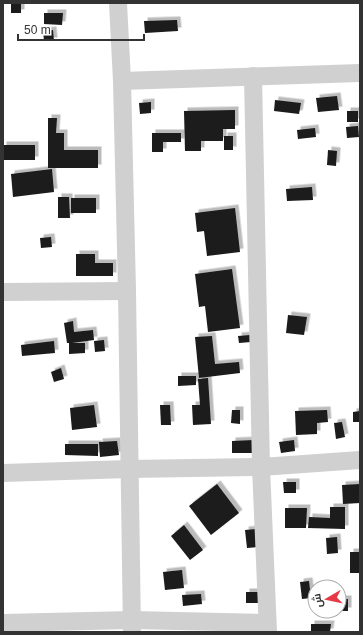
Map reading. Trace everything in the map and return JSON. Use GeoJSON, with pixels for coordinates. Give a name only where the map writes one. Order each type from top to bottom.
{"type":"FeatureCollection","features":[{"type":"Feature","properties":{"kind":"street"},"geometry":{"type":"LineString","coordinates":[[118,3],[122,81],[127,291],[132,626]]}},
{"type":"Feature","properties":{"kind":"street"},"geometry":{"type":"LineString","coordinates":[[122,81],[360,73]]}},
{"type":"Feature","properties":{"kind":"street"},"geometry":{"type":"LineString","coordinates":[[3,623],[267,628],[261,467],[253,76]]}},
{"type":"Feature","properties":{"kind":"street"},"geometry":{"type":"LineString","coordinates":[[3,292],[127,291]]}},
{"type":"Feature","properties":{"kind":"street"},"geometry":{"type":"LineString","coordinates":[[3,473],[261,467],[360,460]]}},
{"type":"Feature","properties":{"kind":"street"},"geometry":{"type":"LineString","coordinates":[[3,616],[3,632]]}},
{"type":"Feature","properties":{"kind":"building"},"geometry":{"type":"Polygon","coordinates":[[[11,3],[21,3],[21,13],[11,13],[11,3]]]}},
{"type":"Feature","properties":{"kind":"building"},"geometry":{"type":"Polygon","coordinates":[[[44,13],[63,13],[62,25],[44,24],[44,13]]]}},
{"type":"Feature","properties":{"kind":"building"},"geometry":{"type":"Polygon","coordinates":[[[177,20],[178,31],[145,33],[144,21],[177,20]]]}},
{"type":"Feature","properties":{"kind":"building"},"geometry":{"type":"Polygon","coordinates":[[[53,30],[54,41],[44,41],[43,31],[53,30]]]}},
{"type":"Feature","properties":{"kind":"building"},"geometry":{"type":"Polygon","coordinates":[[[337,96],[339,110],[318,112],[316,98],[337,96]]]}},
{"type":"Feature","properties":{"kind":"building"},"geometry":{"type":"Polygon","coordinates":[[[275,100],[301,103],[299,114],[274,111],[275,100]]]}},
{"type":"Feature","properties":{"kind":"building"},"geometry":{"type":"Polygon","coordinates":[[[151,102],[151,113],[140,114],[139,103],[151,102]]]}},
{"type":"Feature","properties":{"kind":"building"},"geometry":{"type":"Polygon","coordinates":[[[235,110],[235,129],[223,129],[223,141],[201,141],[201,151],[185,151],[184,111],[235,110]]]}},
{"type":"Feature","properties":{"kind":"building"},"geometry":{"type":"Polygon","coordinates":[[[347,111],[358,111],[358,122],[347,122],[347,111]]]}},
{"type":"Feature","properties":{"kind":"building"},"geometry":{"type":"Polygon","coordinates":[[[48,118],[57,118],[56,133],[64,133],[64,150],[98,150],[98,168],[48,168],[48,118]]]}},
{"type":"Feature","properties":{"kind":"building"},"geometry":{"type":"Polygon","coordinates":[[[358,126],[359,137],[347,138],[346,127],[358,126]]]}},
{"type":"Feature","properties":{"kind":"building"},"geometry":{"type":"Polygon","coordinates":[[[315,128],[316,137],[298,139],[297,130],[315,128]]]}},
{"type":"Feature","properties":{"kind":"building"},"geometry":{"type":"Polygon","coordinates":[[[152,133],[181,133],[181,142],[163,142],[163,152],[152,152],[152,133]]]}},
{"type":"Feature","properties":{"kind":"building"},"geometry":{"type":"Polygon","coordinates":[[[224,136],[233,136],[233,150],[224,150],[224,136]]]}},
{"type":"Feature","properties":{"kind":"building"},"geometry":{"type":"Polygon","coordinates":[[[3,145],[35,145],[35,160],[3,160],[3,145]]]}},
{"type":"Feature","properties":{"kind":"building"},"geometry":{"type":"Polygon","coordinates":[[[328,150],[337,151],[336,166],[327,165],[328,150]]]}},
{"type":"Feature","properties":{"kind":"building"},"geometry":{"type":"Polygon","coordinates":[[[52,169],[54,192],[13,197],[11,174],[52,169]]]}},
{"type":"Feature","properties":{"kind":"building"},"geometry":{"type":"Polygon","coordinates":[[[312,187],[313,200],[287,201],[286,189],[312,187]]]}},
{"type":"Feature","properties":{"kind":"building"},"geometry":{"type":"Polygon","coordinates":[[[58,197],[69,197],[70,218],[58,218],[58,197]]]}},
{"type":"Feature","properties":{"kind":"building"},"geometry":{"type":"Polygon","coordinates":[[[71,198],[96,198],[96,213],[71,213],[71,198]]]}},
{"type":"Feature","properties":{"kind":"building"},"geometry":{"type":"Polygon","coordinates":[[[235,208],[240,252],[207,256],[204,231],[197,232],[195,213],[235,208]]]}},
{"type":"Feature","properties":{"kind":"building"},"geometry":{"type":"Polygon","coordinates":[[[51,237],[52,247],[41,248],[40,238],[51,237]]]}},
{"type":"Feature","properties":{"kind":"building"},"geometry":{"type":"Polygon","coordinates":[[[76,254],[95,254],[95,263],[113,263],[113,276],[76,276],[76,254]]]}},
{"type":"Feature","properties":{"kind":"building"},"geometry":{"type":"Polygon","coordinates":[[[232,269],[240,328],[208,332],[205,306],[199,307],[195,274],[232,269]]]}},
{"type":"Feature","properties":{"kind":"building"},"geometry":{"type":"Polygon","coordinates":[[[288,315],[307,317],[304,335],[286,333],[288,315]]]}},
{"type":"Feature","properties":{"kind":"building"},"geometry":{"type":"Polygon","coordinates":[[[73,321],[74,332],[93,330],[94,340],[72,343],[85,343],[85,353],[69,354],[69,343],[67,343],[64,323],[73,321]]]}},
{"type":"Feature","properties":{"kind":"building"},"geometry":{"type":"Polygon","coordinates":[[[250,335],[251,342],[239,343],[238,336],[250,335]]]}},
{"type":"Feature","properties":{"kind":"building"},"geometry":{"type":"Polygon","coordinates":[[[212,336],[215,364],[239,362],[240,373],[199,378],[195,337],[212,336]]]}},
{"type":"Feature","properties":{"kind":"building"},"geometry":{"type":"Polygon","coordinates":[[[104,340],[105,351],[95,352],[94,341],[104,340]]]}},
{"type":"Feature","properties":{"kind":"building"},"geometry":{"type":"Polygon","coordinates":[[[54,341],[55,353],[22,356],[21,345],[54,341]]]}},
{"type":"Feature","properties":{"kind":"building"},"geometry":{"type":"Polygon","coordinates":[[[61,368],[64,379],[54,382],[51,372],[61,368]]]}},
{"type":"Feature","properties":{"kind":"building"},"geometry":{"type":"Polygon","coordinates":[[[178,376],[196,376],[196,385],[178,386],[178,376]]]}},
{"type":"Feature","properties":{"kind":"building"},"geometry":{"type":"Polygon","coordinates":[[[208,378],[211,424],[193,425],[192,405],[200,405],[198,379],[208,378]]]}},
{"type":"Feature","properties":{"kind":"building"},"geometry":{"type":"Polygon","coordinates":[[[94,405],[97,427],[72,430],[70,408],[94,405]]]}},
{"type":"Feature","properties":{"kind":"building"},"geometry":{"type":"Polygon","coordinates":[[[160,405],[170,405],[171,425],[161,425],[160,405]]]}},
{"type":"Feature","properties":{"kind":"building"},"geometry":{"type":"Polygon","coordinates":[[[232,410],[240,410],[240,424],[231,423],[232,410]]]}},
{"type":"Feature","properties":{"kind":"building"},"geometry":{"type":"Polygon","coordinates":[[[327,410],[328,422],[317,423],[317,434],[296,435],[295,411],[327,410]]]}},
{"type":"Feature","properties":{"kind":"building"},"geometry":{"type":"Polygon","coordinates":[[[360,411],[360,422],[353,422],[353,412],[360,411]]]}},
{"type":"Feature","properties":{"kind":"building"},"geometry":{"type":"Polygon","coordinates":[[[342,422],[345,437],[336,439],[334,423],[342,422]]]}},
{"type":"Feature","properties":{"kind":"building"},"geometry":{"type":"Polygon","coordinates":[[[254,440],[254,453],[232,453],[232,441],[254,440]]]}},
{"type":"Feature","properties":{"kind":"building"},"geometry":{"type":"Polygon","coordinates":[[[294,440],[295,451],[281,453],[279,442],[294,440]]]}},
{"type":"Feature","properties":{"kind":"building"},"geometry":{"type":"Polygon","coordinates":[[[117,441],[119,455],[100,457],[99,442],[117,441]]]}},
{"type":"Feature","properties":{"kind":"building"},"geometry":{"type":"Polygon","coordinates":[[[65,444],[98,444],[98,456],[65,455],[65,444]]]}},
{"type":"Feature","properties":{"kind":"building"},"geometry":{"type":"Polygon","coordinates":[[[283,482],[296,482],[296,493],[284,493],[283,482]]]}},
{"type":"Feature","properties":{"kind":"building"},"geometry":{"type":"Polygon","coordinates":[[[217,484],[239,513],[211,535],[189,506],[217,484]]]}},
{"type":"Feature","properties":{"kind":"building"},"geometry":{"type":"Polygon","coordinates":[[[360,484],[360,503],[343,504],[342,485],[360,484]]]}},
{"type":"Feature","properties":{"kind":"building"},"geometry":{"type":"Polygon","coordinates":[[[330,507],[345,507],[345,529],[308,528],[309,517],[330,518],[330,507]]]}},
{"type":"Feature","properties":{"kind":"building"},"geometry":{"type":"Polygon","coordinates":[[[285,508],[307,508],[306,528],[285,528],[285,508]]]}},
{"type":"Feature","properties":{"kind":"building"},"geometry":{"type":"Polygon","coordinates":[[[184,525],[203,550],[190,560],[171,536],[184,525]]]}},
{"type":"Feature","properties":{"kind":"building"},"geometry":{"type":"Polygon","coordinates":[[[256,529],[258,547],[247,548],[245,530],[256,529]]]}},
{"type":"Feature","properties":{"kind":"building"},"geometry":{"type":"Polygon","coordinates":[[[337,537],[338,553],[327,554],[326,538],[337,537]]]}},
{"type":"Feature","properties":{"kind":"building"},"geometry":{"type":"Polygon","coordinates":[[[350,552],[360,552],[360,573],[350,573],[350,552]]]}},
{"type":"Feature","properties":{"kind":"building"},"geometry":{"type":"Polygon","coordinates":[[[182,570],[184,588],[165,590],[163,572],[182,570]]]}},
{"type":"Feature","properties":{"kind":"building"},"geometry":{"type":"Polygon","coordinates":[[[307,581],[307,598],[302,599],[300,582],[307,581]]]}},
{"type":"Feature","properties":{"kind":"building"},"geometry":{"type":"Polygon","coordinates":[[[246,592],[258,592],[258,603],[246,603],[246,592]]]}},
{"type":"Feature","properties":{"kind":"building"},"geometry":{"type":"Polygon","coordinates":[[[201,594],[202,604],[183,606],[182,595],[201,594]]]}},
{"type":"Feature","properties":{"kind":"building"},"geometry":{"type":"Polygon","coordinates":[[[347,599],[348,599],[347,611],[347,599]]]}},
{"type":"Feature","properties":{"kind":"building"},"geometry":{"type":"Polygon","coordinates":[[[311,624],[331,624],[330,632],[311,632],[311,624]]]}}]}
